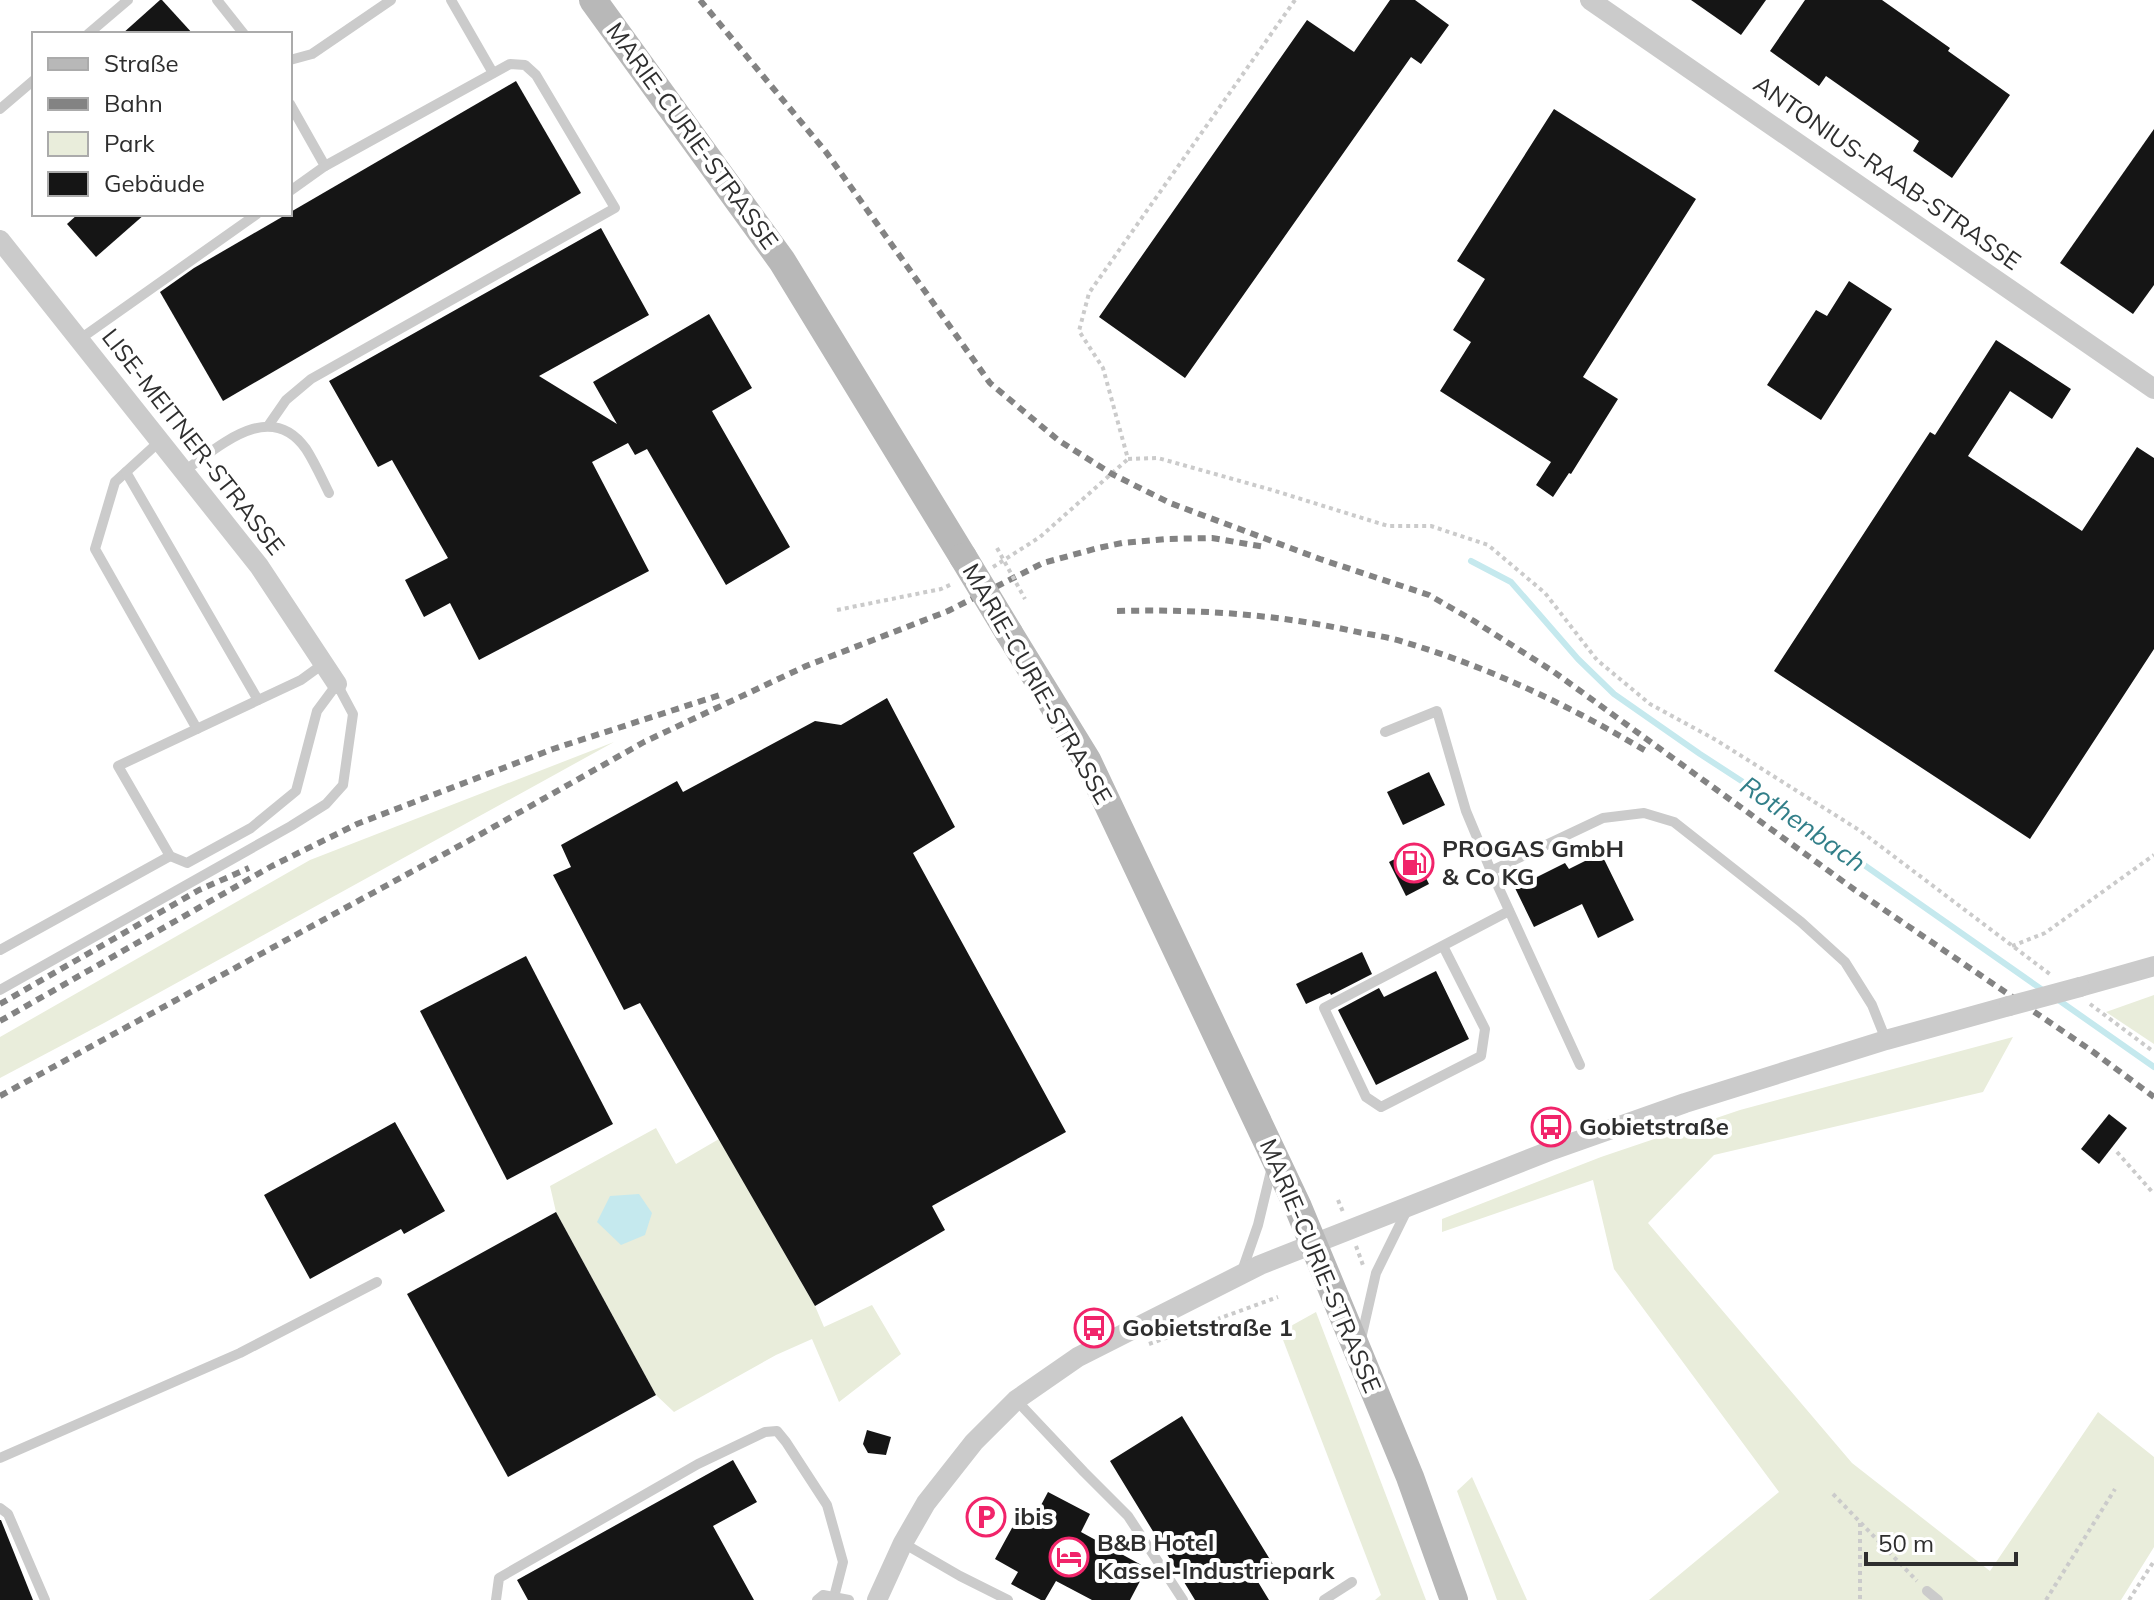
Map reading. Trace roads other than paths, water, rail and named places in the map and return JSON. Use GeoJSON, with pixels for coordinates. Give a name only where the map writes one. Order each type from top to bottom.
{"type":"FeatureCollection","features":[{"type":"Feature","properties":{"kind":"main road","name":"MARIE-CURIE-STRASSE"},"geometry":{"type":"LineString","coordinates":[[593,0],[782,261],[1087,760],[1313,1245],[1410,1477],[1454,1600]]}},
{"type":"Feature","properties":{"kind":"street","name":"ANTONIUS-RAAB-STRASSE"},"geometry":{"type":"LineString","coordinates":[[1590,0],[2154,389]]}},
{"type":"Feature","properties":{"kind":"street","name":"LISE-MEITNER-STRASSE"},"geometry":{"type":"LineString","coordinates":[[0,240],[259,566],[337,684]]}},
{"type":"Feature","properties":{"kind":"street"},"geometry":{"type":"LineString","coordinates":[[877,1600],[903,1543],[926,1503],[974,1442],[1016,1400],[1078,1357],[1241,1274],[1552,1150],[1685,1103],[1886,1040],[2154,966]]}},
{"type":"Feature","properties":{"kind":"lane"},"geometry":{"type":"LineString","coordinates":[[90,32],[128,0]]}},
{"type":"Feature","properties":{"kind":"lane"},"geometry":{"type":"LineString","coordinates":[[217,0],[242,32]]}},
{"type":"Feature","properties":{"kind":"lane"},"geometry":{"type":"LineString","coordinates":[[292,59],[312,54],[391,0]]}},
{"type":"Feature","properties":{"kind":"lane"},"geometry":{"type":"LineString","coordinates":[[451,0],[493,73]]}},
{"type":"Feature","properties":{"kind":"lane"},"geometry":{"type":"LineString","coordinates":[[268,426],[286,400],[311,379],[615,208],[536,75],[525,65],[510,64],[325,166],[292,190]]}},
{"type":"Feature","properties":{"kind":"lane"},"geometry":{"type":"LineString","coordinates":[[0,109],[32,82]]}},
{"type":"Feature","properties":{"kind":"lane"},"geometry":{"type":"LineString","coordinates":[[292,108],[325,166]]}},
{"type":"Feature","properties":{"kind":"lane"},"geometry":{"type":"LineString","coordinates":[[80,339],[254,216]]}},
{"type":"Feature","properties":{"kind":"lane"},"geometry":{"type":"LineString","coordinates":[[184,471],[242,433],[268,426],[289,432],[306,449],[329,493]]}},
{"type":"Feature","properties":{"kind":"lane"},"geometry":{"type":"LineString","coordinates":[[160,441],[115,482],[95,549],[197,729]]}},
{"type":"Feature","properties":{"kind":"lane"},"geometry":{"type":"LineString","coordinates":[[126,472],[258,700]]}},
{"type":"Feature","properties":{"kind":"lane"},"geometry":{"type":"LineString","coordinates":[[0,990],[326,804],[343,785],[353,714],[337,684],[317,711],[296,791],[251,828],[187,863],[170,856],[118,766],[301,680],[323,664]]}},
{"type":"Feature","properties":{"kind":"lane"},"geometry":{"type":"LineString","coordinates":[[1385,732],[1437,711],[1466,811],[1580,1065]]}},
{"type":"Feature","properties":{"kind":"lane"},"geometry":{"type":"LineString","coordinates":[[1491,871],[1603,818],[1644,813],[1674,822],[1801,922],[1845,962],[1872,1005],[1886,1040]]}},
{"type":"Feature","properties":{"kind":"lane"},"geometry":{"type":"LineString","coordinates":[[0,950],[170,856]]}},
{"type":"Feature","properties":{"kind":"lane"},"geometry":{"type":"LineString","coordinates":[[1443,946],[1485,1029],[1481,1056],[1381,1107],[1366,1097],[1324,1008],[1509,911]]}},
{"type":"Feature","properties":{"kind":"lane"},"geometry":{"type":"LineString","coordinates":[[1241,1274],[1258,1225],[1274,1157]]}},
{"type":"Feature","properties":{"kind":"lane"},"geometry":{"type":"LineString","coordinates":[[1358,1352],[1376,1273],[1409,1207]]}},
{"type":"Feature","properties":{"kind":"lane"},"geometry":{"type":"LineString","coordinates":[[0,1458],[240,1353],[377,1282]]}},
{"type":"Feature","properties":{"kind":"lane"},"geometry":{"type":"LineString","coordinates":[[1016,1400],[1128,1516],[1183,1600]]}},
{"type":"Feature","properties":{"kind":"lane"},"geometry":{"type":"LineString","coordinates":[[496,1600],[499,1578],[698,1464],[765,1432],[777,1431],[827,1505],[843,1562],[834,1597]]}},
{"type":"Feature","properties":{"kind":"lane"},"geometry":{"type":"LineString","coordinates":[[0,1508],[8,1514],[45,1600]]}},
{"type":"Feature","properties":{"kind":"lane"},"geometry":{"type":"LineString","coordinates":[[903,1543],[1008,1600]]}},
{"type":"Feature","properties":{"kind":"lane"},"geometry":{"type":"LineString","coordinates":[[1324,1600],[1352,1582]]}},
{"type":"Feature","properties":{"kind":"lane"},"geometry":{"type":"LineString","coordinates":[[1927,1591],[1938,1600]]}},
{"type":"Feature","properties":{"kind":"lane"},"geometry":{"type":"LineString","coordinates":[[817,1600],[823,1595],[849,1600]]}},
{"type":"Feature","properties":{"kind":"water"},"geometry":{"type":"Polygon","coordinates":[[[639,1194],[652,1213],[645,1235],[621,1245],[597,1222],[610,1196],[639,1194]]]}},
{"type":"Feature","properties":{"kind":"waterway","name":"Rothenbach"},"geometry":{"type":"LineString","coordinates":[[1471,561],[1511,582],[1578,659],[1614,694],[2044,991]]}},
{"type":"Feature","properties":{"kind":"waterway","name":"Rothenbach"},"geometry":{"type":"LineString","coordinates":[[2057,999],[2154,1067]]}},
{"type":"Feature","properties":{"kind":"railway"},"geometry":{"type":"LineString","coordinates":[[700,0],[826,152],[990,383],[1058,440],[1112,474],[1170,503],[1320,559],[1429,595],[1474,621],[1554,672],[1855,890],[2092,1051],[2154,1097]]}},
{"type":"Feature","properties":{"kind":"railway"},"geometry":{"type":"LineString","coordinates":[[0,1096],[644,742],[806,666],[948,611],[1043,563],[1122,543],[1166,539],[1212,538],[1265,547]]}},
{"type":"Feature","properties":{"kind":"railway"},"geometry":{"type":"LineString","coordinates":[[1117,611],[1206,612],[1265,617],[1394,639],[1469,664],[1530,690],[1646,751]]}},
{"type":"Feature","properties":{"kind":"railway"},"geometry":{"type":"LineString","coordinates":[[0,1021],[272,866],[357,824],[553,749],[723,694]]}},
{"type":"Feature","properties":{"kind":"railway"},"geometry":{"type":"LineString","coordinates":[[0,1004],[199,890],[249,868]]}},
{"type":"Feature","properties":{"kind":"place","name":"PROGAS GmbH & Co KG"},"geometry":{"type":"Point","coordinates":[1414,863]}},
{"type":"Feature","properties":{"kind":"place","name":"Gobietstraße"},"geometry":{"type":"Point","coordinates":[1551,1127]}},
{"type":"Feature","properties":{"kind":"place","name":"Gobietstraße 1"},"geometry":{"type":"Point","coordinates":[1094,1328]}},
{"type":"Feature","properties":{"kind":"place","name":"ibis"},"geometry":{"type":"Point","coordinates":[986,1517]}},
{"type":"Feature","properties":{"kind":"place","name":"B&B Hotel Kassel-Industriepark"},"geometry":{"type":"Point","coordinates":[1069,1557]}}]}
